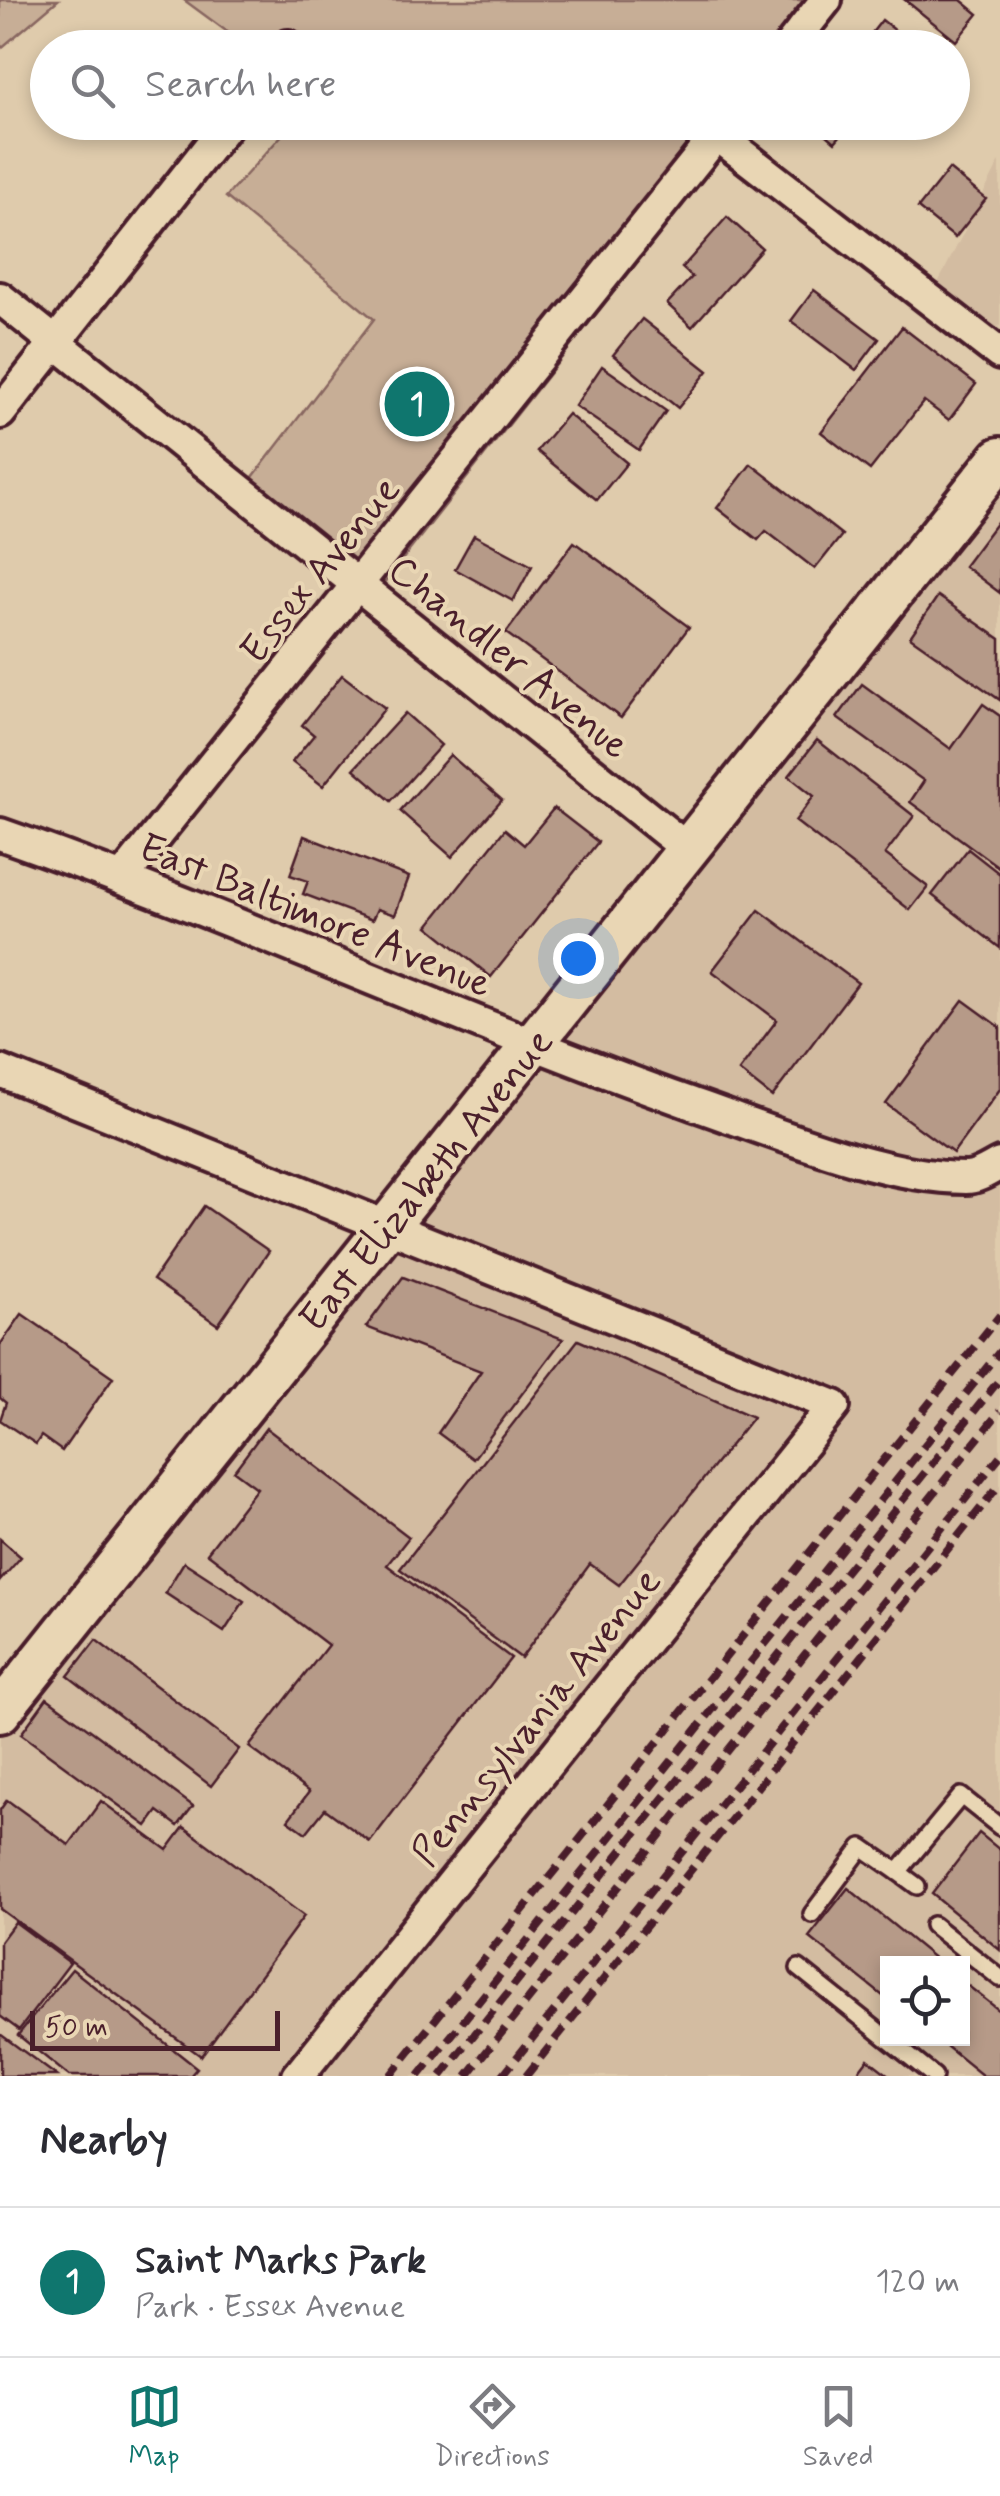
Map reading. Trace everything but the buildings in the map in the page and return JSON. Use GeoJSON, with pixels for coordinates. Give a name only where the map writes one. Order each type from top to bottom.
{"type":"FeatureCollection","features":[{"type":"Feature","properties":{"kind":"street"},"geometry":{"type":"LineString","coordinates":[[802,30],[826,0]]}},
{"type":"Feature","properties":{"kind":"street"},"geometry":{"type":"LineString","coordinates":[[0,413],[214,140]]}},
{"type":"Feature","properties":{"kind":"street","name":"Essex Avenue"},"geometry":{"type":"LineString","coordinates":[[123,878],[713,140]]}},
{"type":"Feature","properties":{"kind":"street"},"geometry":{"type":"LineString","coordinates":[[736,140],[1000,354]]}},
{"type":"Feature","properties":{"kind":"street","name":"Chandler Avenue"},"geometry":{"type":"LineString","coordinates":[[0,298],[690,851]]}},
{"type":"Feature","properties":{"kind":"street","name":"East Elizabeth Avenue"},"geometry":{"type":"LineString","coordinates":[[0,1712],[384,1225],[534,1047],[1000,458]]}},
{"type":"Feature","properties":{"kind":"street","name":"East Baltimore Avenue"},"geometry":{"type":"LineString","coordinates":[[0,834],[123,878],[534,1047],[810,1145],[928,1176],[972,1179],[1000,1164]]}},
{"type":"Feature","properties":{"kind":"street"},"geometry":{"type":"LineString","coordinates":[[0,1071],[384,1225]]}},
{"type":"Feature","properties":{"kind":"street","name":"Pennsylvania Avenue"},"geometry":{"type":"LineString","coordinates":[[298,2076],[834,1406],[384,1225]]}},
{"type":"Feature","properties":{"kind":"lane"},"geometry":{"type":"LineString","coordinates":[[898,1872],[961,1796],[1000,1828]]}},
{"type":"Feature","properties":{"kind":"lane"},"geometry":{"type":"LineString","coordinates":[[812,1914],[862,1847],[917,1886]]}},
{"type":"Feature","properties":{"kind":"lane"},"geometry":{"type":"LineString","coordinates":[[933,1925],[1000,1978]]}},
{"type":"Feature","properties":{"kind":"lane"},"geometry":{"type":"LineString","coordinates":[[798,1968],[934,2076]]}},
{"type":"Feature","properties":{"kind":"shaded area"},"geometry":{"type":"Polygon","coordinates":[[[0,0],[58,0],[0,49],[0,0]]]}},
{"type":"Feature","properties":{"kind":"shaded area"},"geometry":{"type":"Polygon","coordinates":[[[184,0],[844,0],[820,30],[225,30],[184,0]]]}},
{"type":"Feature","properties":{"kind":"shaded area"},"geometry":{"type":"Polygon","coordinates":[[[278,140],[734,140],[372,598],[243,490],[374,319],[226,197],[278,140]]]}},
{"type":"Feature","properties":{"kind":"shaded area"},"geometry":{"type":"Polygon","coordinates":[[[1000,161],[1000,325],[995,331],[936,287],[1000,161]]]}},
{"type":"Feature","properties":{"kind":"shaded area"},"geometry":{"type":"Polygon","coordinates":[[[1000,457],[1000,2076],[0,2076],[0,1717],[1000,457]]]}},
{"type":"Feature","properties":{"kind":"railway"},"geometry":{"type":"LineString","coordinates":[[390,2076],[1000,1315]]}},
{"type":"Feature","properties":{"kind":"railway"},"geometry":{"type":"LineString","coordinates":[[419,2076],[1000,1351]]}},
{"type":"Feature","properties":{"kind":"railway"},"geometry":{"type":"LineString","coordinates":[[441,2076],[1000,1379]]}},
{"type":"Feature","properties":{"kind":"railway"},"geometry":{"type":"LineString","coordinates":[[467,2076],[1000,1411]]}},
{"type":"Feature","properties":{"kind":"railway"},"geometry":{"type":"LineString","coordinates":[[502,2076],[1000,1456]]}},
{"type":"Feature","properties":{"kind":"railway"},"geometry":{"type":"LineString","coordinates":[[526,2076],[1000,1484]]}},
{"type":"Feature","properties":{"kind":"place","name":"Saint Marks Park"},"geometry":{"type":"Point","coordinates":[417,404]}}]}
